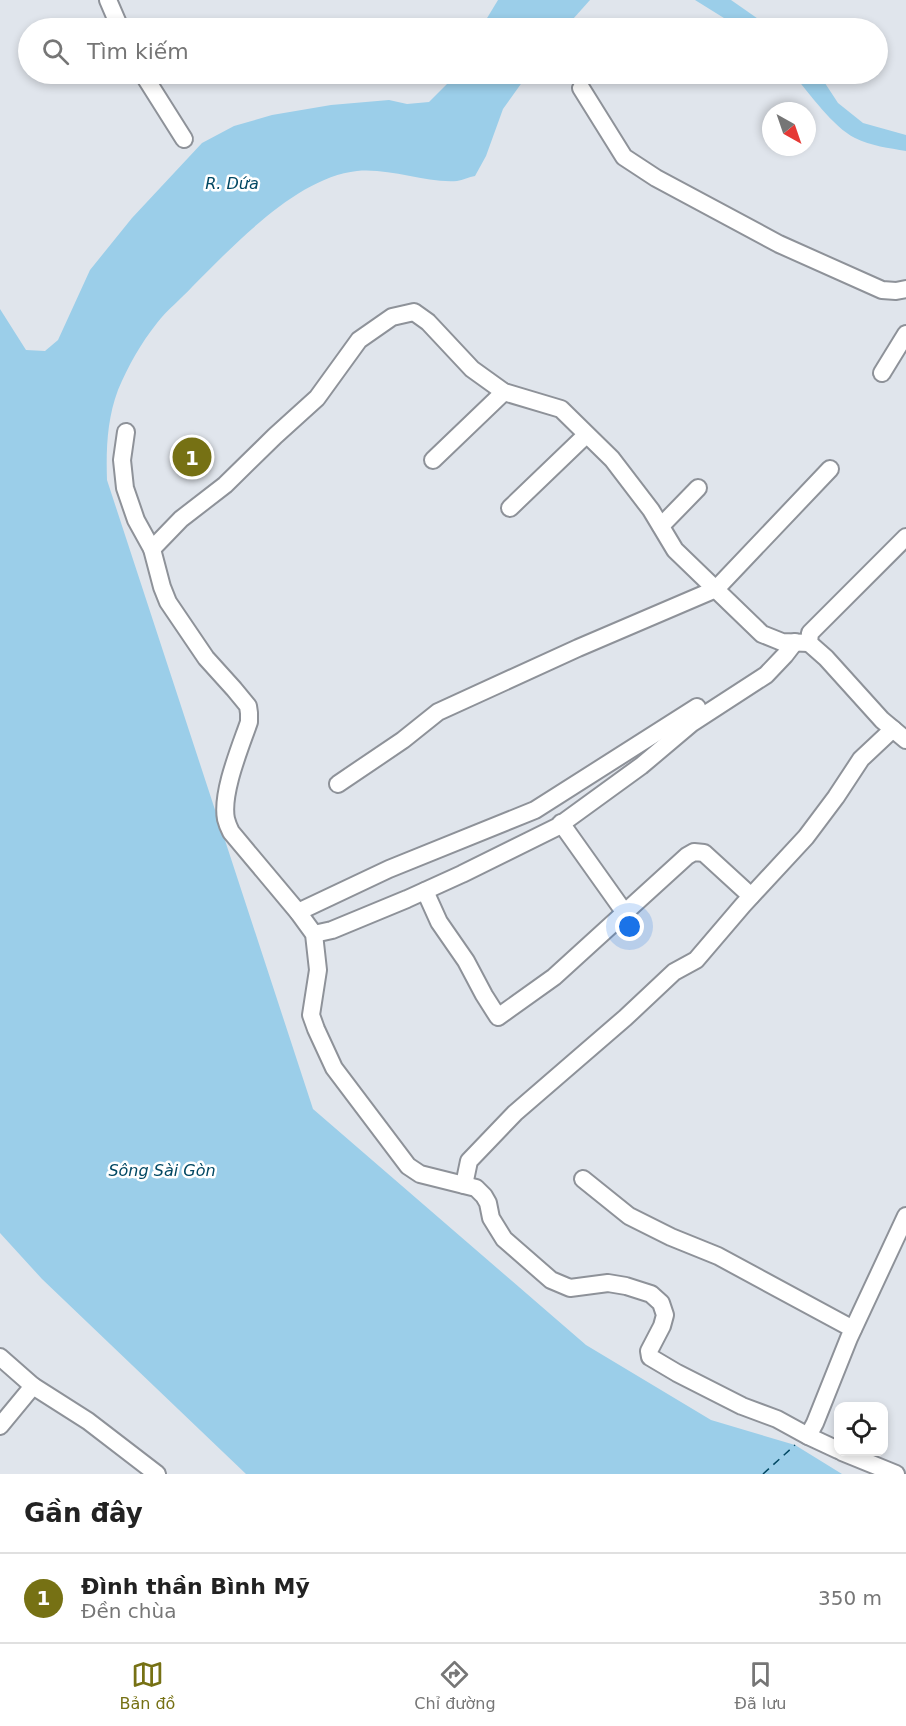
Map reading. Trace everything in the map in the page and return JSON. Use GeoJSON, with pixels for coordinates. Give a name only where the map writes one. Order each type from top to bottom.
{"type":"FeatureCollection","features":[{"type":"Feature","properties":{"kind":"street"},"geometry":{"type":"LineString","coordinates":[[108,0],[116,18]]}},
{"type":"Feature","properties":{"kind":"street"},"geometry":{"type":"LineString","coordinates":[[149,84],[184,139]]}},
{"type":"Feature","properties":{"kind":"street"},"geometry":{"type":"LineString","coordinates":[[581,88],[624,157],[656,178],[779,244],[882,290],[906,289]]}},
{"type":"Feature","properties":{"kind":"street"},"geometry":{"type":"LineString","coordinates":[[152,549],[181,519],[225,485],[317,398],[359,340],[392,317],[414,312],[428,322],[472,369],[504,392],[561,409],[612,459],[651,510],[675,550],[716,590],[762,634],[795,642],[826,658],[882,720],[900,734],[861,759],[806,837],[696,960],[674,972],[625,1018],[515,1113],[469,1161],[464,1185]]}},
{"type":"Feature","properties":{"kind":"street"},"geometry":{"type":"LineString","coordinates":[[882,373],[906,334]]}},
{"type":"Feature","properties":{"kind":"street"},"geometry":{"type":"LineString","coordinates":[[433,460],[504,392]]}},
{"type":"Feature","properties":{"kind":"street"},"geometry":{"type":"LineString","coordinates":[[126,432],[122,460],[125,488],[136,520],[152,549],[168,602],[206,658],[248,706],[249,722],[227,790],[226,821],[231,832],[314,934],[318,970],[311,1015],[334,1068],[408,1166],[420,1174],[476,1188],[488,1203],[491,1218],[504,1239],[551,1280],[570,1288],[608,1283],[626,1286],[651,1294],[658,1300],[665,1314],[662,1326],[649,1351],[651,1358],[742,1406],[777,1419],[834,1448]]}},
{"type":"Feature","properties":{"kind":"street"},"geometry":{"type":"LineString","coordinates":[[510,508],[586,435]]}},
{"type":"Feature","properties":{"kind":"street"},"geometry":{"type":"LineString","coordinates":[[338,784],[438,712],[578,648],[716,590],[830,469]]}},
{"type":"Feature","properties":{"kind":"street"},"geometry":{"type":"LineString","coordinates":[[661,526],[698,488]]}},
{"type":"Feature","properties":{"kind":"street"},"geometry":{"type":"LineString","coordinates":[[298,912],[389,869],[535,810],[810,633],[906,537]]}},
{"type":"Feature","properties":{"kind":"street"},"geometry":{"type":"LineString","coordinates":[[314,934],[332,930],[425,891],[561,824],[641,766],[692,723],[766,675],[795,642]]}},
{"type":"Feature","properties":{"kind":"street"},"geometry":{"type":"LineString","coordinates":[[561,824],[625,913]]}},
{"type":"Feature","properties":{"kind":"street"},"geometry":{"type":"LineString","coordinates":[[425,891],[440,922],[466,960],[498,1017],[554,977],[694,852],[704,853],[751,896]]}},
{"type":"Feature","properties":{"kind":"street"},"geometry":{"type":"LineString","coordinates":[[583,1179],[629,1216],[671,1237],[718,1256],[853,1329]]}},
{"type":"Feature","properties":{"kind":"street"},"geometry":{"type":"LineString","coordinates":[[808,1436],[853,1329],[906,1216]]}},
{"type":"Feature","properties":{"kind":"street"},"geometry":{"type":"LineString","coordinates":[[0,1357],[33,1386],[88,1421],[158,1474]]}},
{"type":"Feature","properties":{"kind":"street"},"geometry":{"type":"LineString","coordinates":[[0,1426],[33,1386]]}},
{"type":"Feature","properties":{"kind":"street"},"geometry":{"type":"LineString","coordinates":[[852,1456],[896,1474]]}},
{"type":"Feature","properties":{"kind":"water"},"geometry":{"type":"Polygon","coordinates":[[[498,0],[590,0],[574,18],[487,18],[498,0]]]}},
{"type":"Feature","properties":{"kind":"water"},"geometry":{"type":"Polygon","coordinates":[[[695,0],[731,0],[757,18],[724,18],[695,0]]]}},
{"type":"Feature","properties":{"kind":"water","name":"Sông Sài Gòn"},"geometry":{"type":"Polygon","coordinates":[[[447,84],[521,84],[503,109],[486,156],[475,176],[457,181],[445,181],[382,172],[357,171],[334,176],[289,200],[267,216],[227,252],[151,331],[122,381],[109,423],[107,480],[313,1109],[586,1345],[711,1420],[795,1445],[842,1474],[246,1474],[42,1279],[0,1233],[0,309],[26,350],[45,351],[58,340],[90,270],[132,218],[202,143],[234,126],[272,115],[331,105],[389,100],[407,104],[429,102],[447,84]]]}},
{"type":"Feature","properties":{"kind":"water"},"geometry":{"type":"Polygon","coordinates":[[[801,84],[826,84],[838,103],[863,123],[906,135],[906,151],[867,143],[855,138],[838,126],[801,84]]]}},
{"type":"Feature","properties":{"kind":"building"},"geometry":{"type":"Polygon","coordinates":[[[205,446],[207,465],[179,468],[177,449],[205,446]]]}},
{"type":"Feature","properties":{"kind":"ferry route"},"geometry":{"type":"LineString","coordinates":[[763,1474],[795,1445]]}},
{"type":"Feature","properties":{"kind":"place","name":"Đình thần Bình Mỹ"},"geometry":{"type":"Point","coordinates":[192,457]}},
{"type":"Feature","properties":{"kind":"water label","name":"R. Dứa"},"geometry":{"type":"Point","coordinates":[232,183]}}]}
